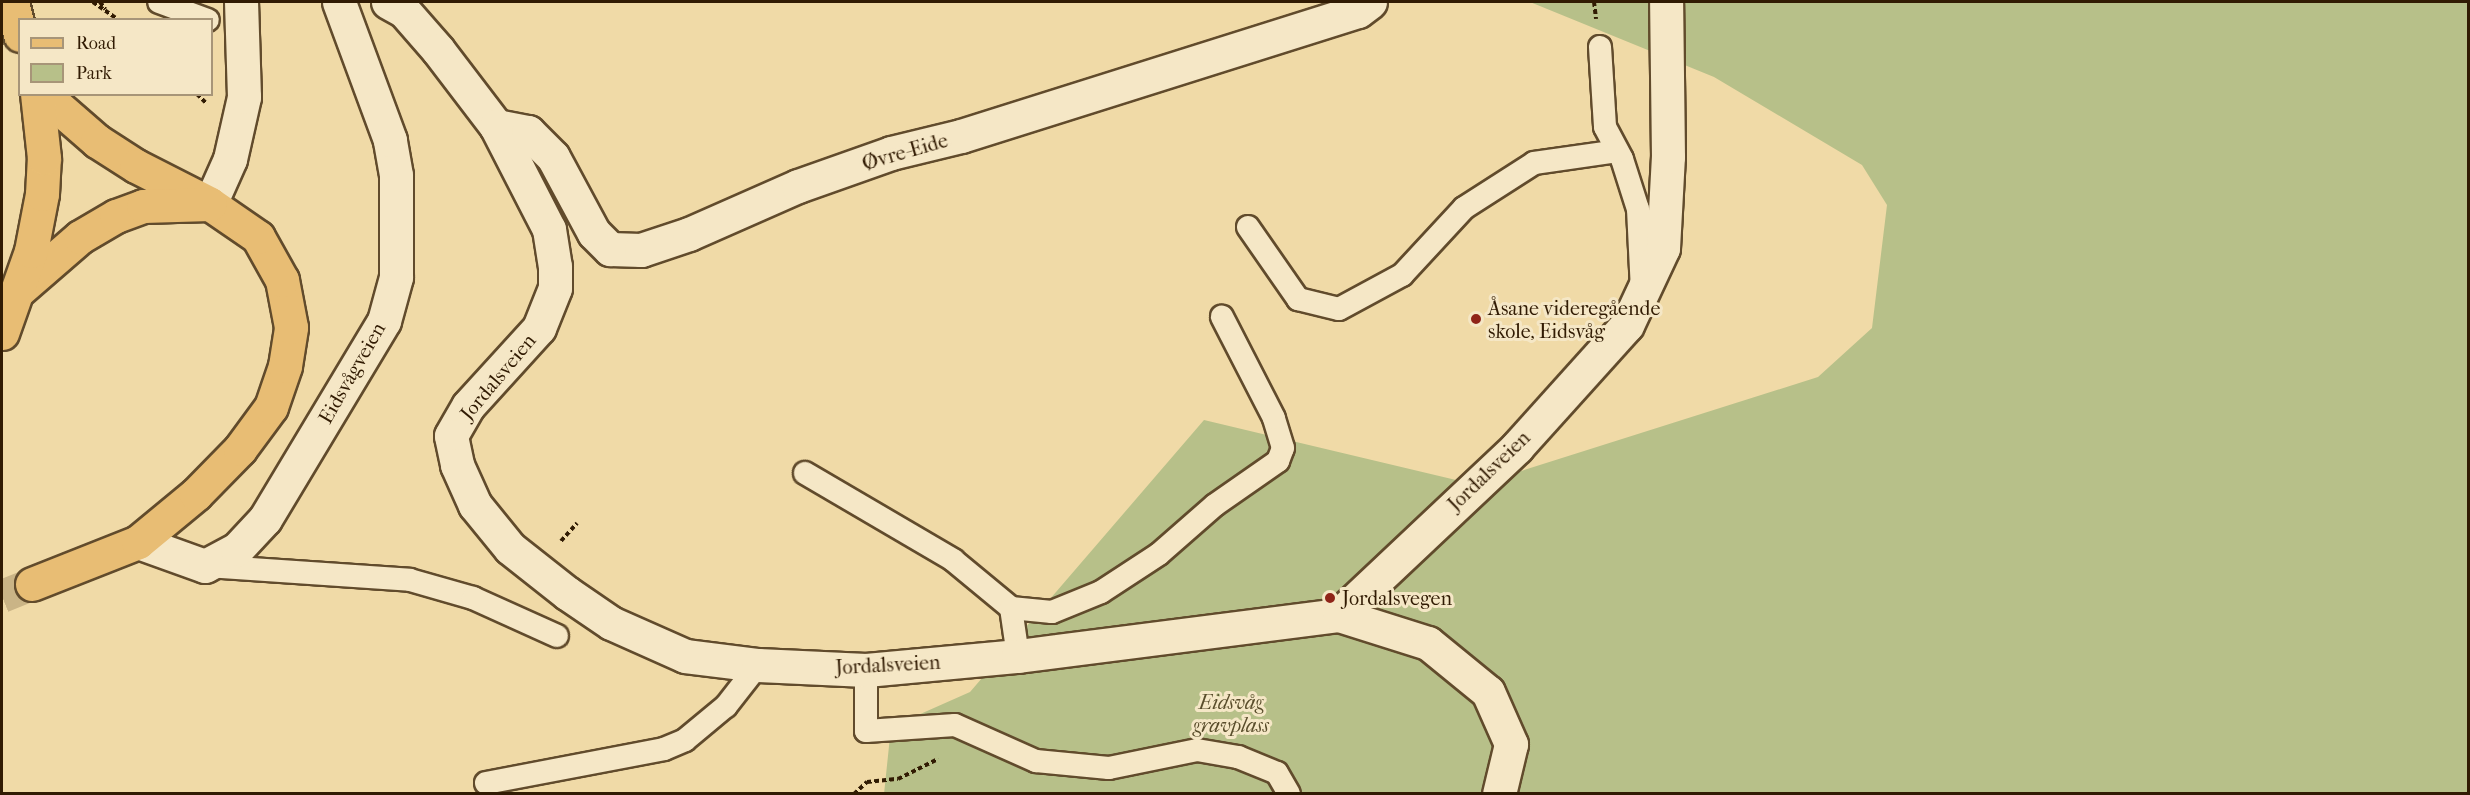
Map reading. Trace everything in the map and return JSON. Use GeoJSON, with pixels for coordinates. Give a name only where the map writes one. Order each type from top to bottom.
{"type":"FeatureCollection","features":[{"type":"Feature","properties":{"kind":"main road"},"geometry":{"type":"LineString","coordinates":[[12,2],[18,27]]}},
{"type":"Feature","properties":{"kind":"main road"},"geometry":{"type":"LineString","coordinates":[[2,333],[31,251],[42,194],[44,158],[37,96]]}},
{"type":"Feature","properties":{"kind":"main road"},"geometry":{"type":"LineString","coordinates":[[32,584],[138,542],[195,494],[240,449],[271,407],[285,366],[291,327],[282,280],[258,237],[210,204],[136,166],[97,141],[45,96]]}},
{"type":"Feature","properties":{"kind":"main road"},"geometry":{"type":"LineString","coordinates":[[16,294],[80,237],[116,216],[143,206],[210,204]]}},
{"type":"Feature","properties":{"kind":"street","name":"Eidsvågveien"},"geometry":{"type":"LineString","coordinates":[[205,566],[237,549],[265,519],[384,321],[396,277],[396,175],[390,140],[339,2]]}},
{"type":"Feature","properties":{"kind":"street","name":"Jordalsveien"},"geometry":{"type":"LineString","coordinates":[[388,2],[404,11],[496,126],[549,229],[555,288],[539,328],[468,406],[451,436],[457,465],[475,505],[510,548],[611,623],[685,657],[758,665],[866,670],[1018,656],[1339,615],[1516,447],[1627,325],[1663,248],[1668,157],[1666,2]]}},
{"type":"Feature","properties":{"kind":"street","name":"Øvre-Eide"},"geometry":{"type":"LineString","coordinates":[[496,126],[528,132],[553,157],[594,233],[610,249],[641,250],[689,234],[798,186],[891,153],[961,136],[1358,11],[1370,2]]}},
{"type":"Feature","properties":{"kind":"street"},"geometry":{"type":"LineString","coordinates":[[210,204],[239,127],[244,98],[225,18]]}},
{"type":"Feature","properties":{"kind":"street"},"geometry":{"type":"LineString","coordinates":[[138,542],[205,566]]}},
{"type":"Feature","properties":{"kind":"street"},"geometry":{"type":"LineString","coordinates":[[1339,615],[1428,643],[1488,692],[1511,744],[1499,794]]}},
{"type":"Feature","properties":{"kind":"lane"},"geometry":{"type":"LineString","coordinates":[[159,2],[225,18]]}},
{"type":"Feature","properties":{"kind":"lane"},"geometry":{"type":"LineString","coordinates":[[1600,47],[1605,127],[1617,151],[1638,209],[1642,292]]}},
{"type":"Feature","properties":{"kind":"lane"},"geometry":{"type":"LineString","coordinates":[[1248,227],[1298,299],[1339,309],[1402,275],[1464,208],[1534,163],[1617,151]]}},
{"type":"Feature","properties":{"kind":"lane"},"geometry":{"type":"LineString","coordinates":[[805,473],[953,560],[1011,608],[1052,612],[1101,592],[1159,554],[1215,505],[1278,461],[1282,448],[1274,418],[1222,317]]}},
{"type":"Feature","properties":{"kind":"lane"},"geometry":{"type":"LineString","coordinates":[[205,566],[410,580],[472,598],[557,636]]}},
{"type":"Feature","properties":{"kind":"lane"},"geometry":{"type":"LineString","coordinates":[[1011,608],[1018,656]]}},
{"type":"Feature","properties":{"kind":"lane"},"geometry":{"type":"LineString","coordinates":[[486,783],[664,749],[685,740],[726,706],[758,665]]}},
{"type":"Feature","properties":{"kind":"lane"},"geometry":{"type":"LineString","coordinates":[[866,670],[866,731],[955,725],[1036,761],[1109,768],[1197,750],[1238,756],[1277,773],[1289,794]]}},
{"type":"Feature","properties":{"kind":"path"},"geometry":{"type":"LineString","coordinates":[[93,2],[116,18]]}},
{"type":"Feature","properties":{"kind":"path"},"geometry":{"type":"LineString","coordinates":[[100,2],[107,12]]}},
{"type":"Feature","properties":{"kind":"path"},"geometry":{"type":"LineString","coordinates":[[854,794],[867,782],[898,779],[932,764],[951,748],[955,725]]}},
{"type":"Feature","properties":{"kind":"green space","name":"Eidsvåg gravplass"},"geometry":{"type":"Polygon","coordinates":[[[1530,2],[2468,2],[2468,793],[884,794],[891,727],[970,692],[1204,420],[1477,485],[1818,377],[1872,328],[1887,205],[1862,165],[1714,77],[1530,2]]]}},
{"type":"Feature","properties":{"kind":"tunnel"},"geometry":{"type":"LineString","coordinates":[[2,596],[32,584]]}},
{"type":"Feature","properties":{"kind":"place","name":"Åsane videregående skole, Eidsvåg"},"geometry":{"type":"Point","coordinates":[1476,319]}},
{"type":"Feature","properties":{"kind":"place","name":"Jordalsvegen"},"geometry":{"type":"Point","coordinates":[1330,598]}}]}
